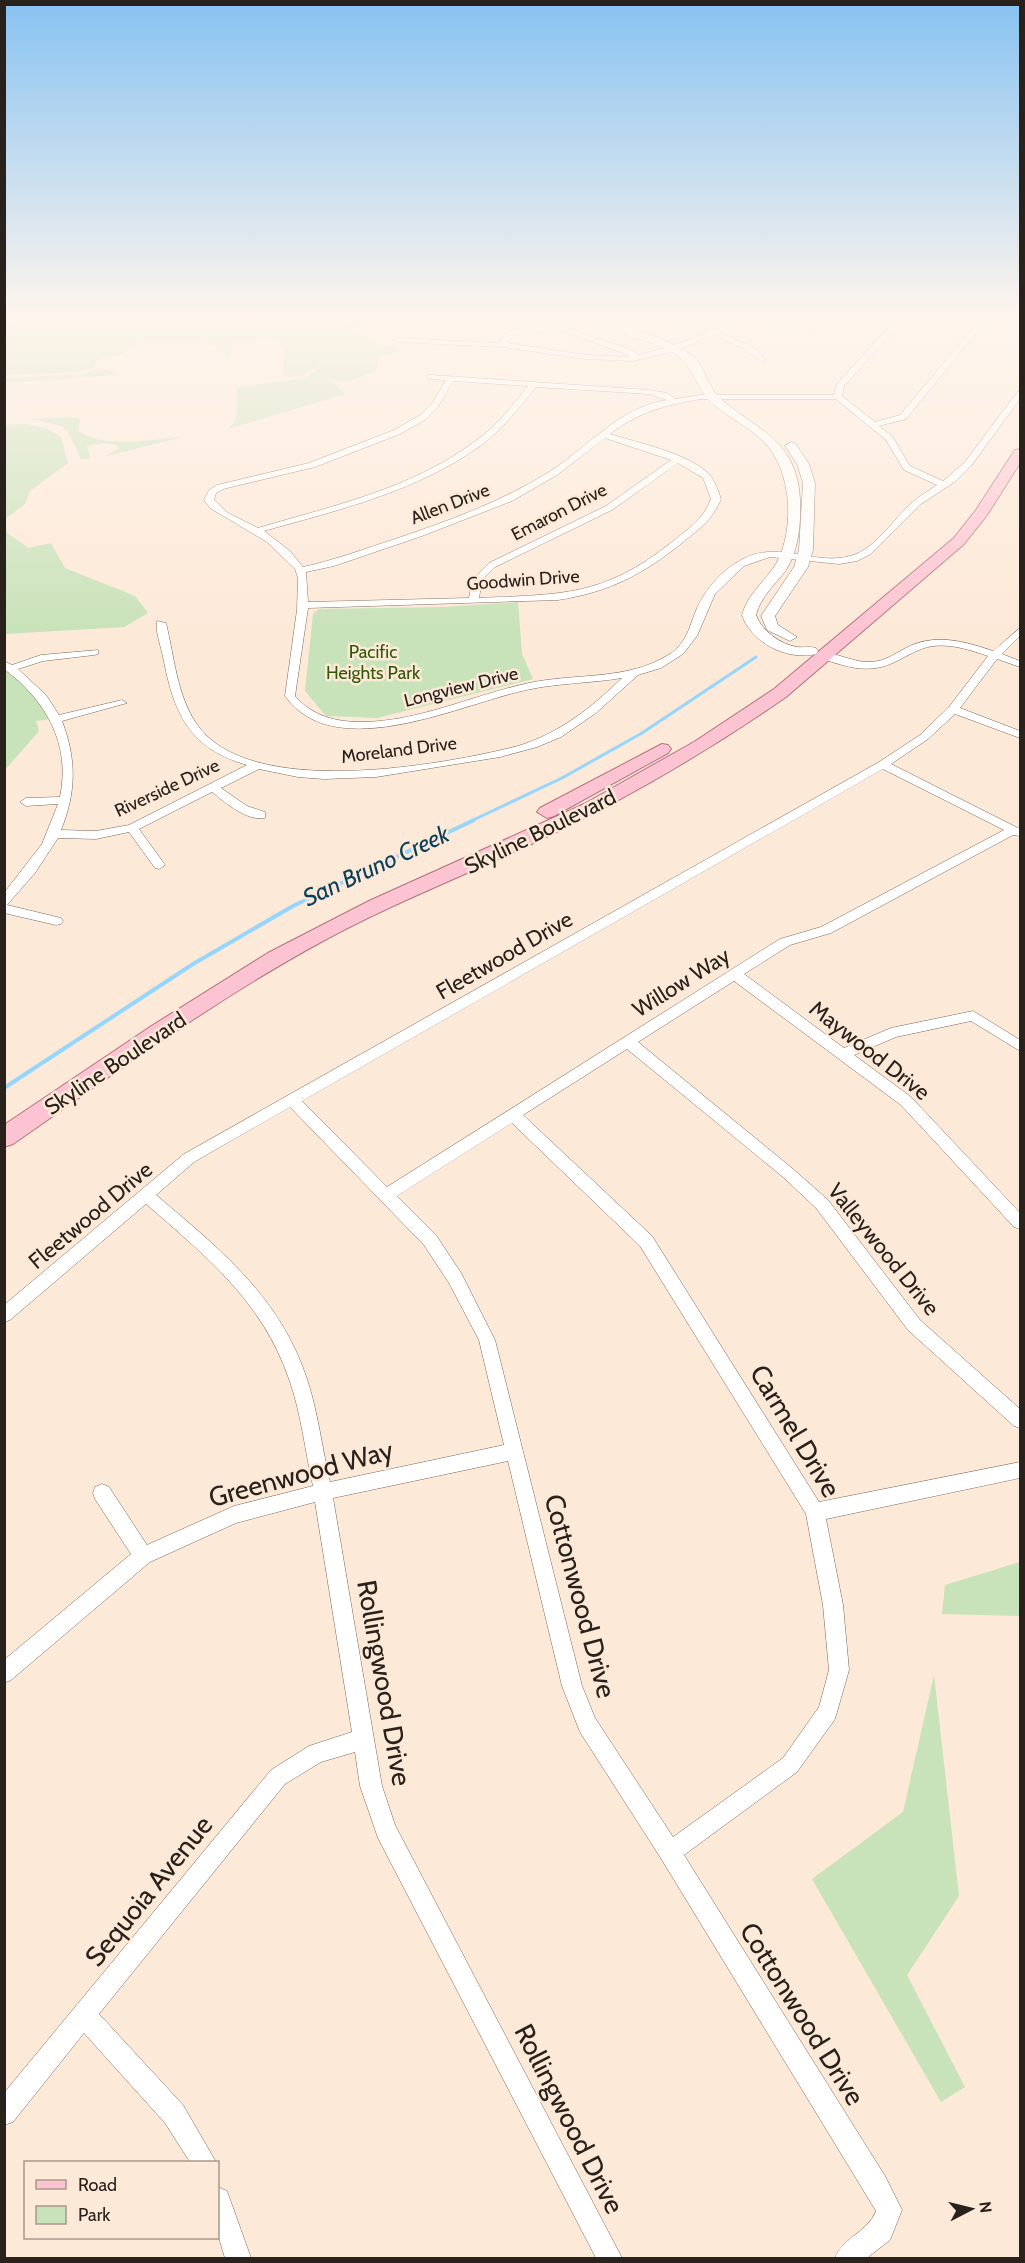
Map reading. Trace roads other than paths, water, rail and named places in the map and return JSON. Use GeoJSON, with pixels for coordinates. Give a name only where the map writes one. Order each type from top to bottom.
{"type":"FeatureCollection","features":[{"type":"Feature","properties":{"kind":"main road","name":"Skyline Boulevard"},"geometry":{"type":"LineString","coordinates":[[4,1137],[252,972],[318,935],[607,800],[755,711],[952,533],[974,506],[1020,436]]}},
{"type":"Feature","properties":{"kind":"main road","name":"Skyline Boulevard"},"geometry":{"type":"LineString","coordinates":[[4,1121],[239,965],[316,923],[516,827],[623,772],[817,654],[959,540],[982,512],[1020,453]]}},
{"type":"Feature","properties":{"kind":"street"},"geometry":{"type":"LineString","coordinates":[[302,570],[284,550],[256,531],[214,508],[209,500],[212,492],[220,487],[312,465],[397,432],[417,421]]}},
{"type":"Feature","properties":{"kind":"street"},"geometry":{"type":"LineString","coordinates":[[256,531],[426,477],[465,454],[506,421]]}},
{"type":"Feature","properties":{"kind":"street","name":"Allen Drive"},"geometry":{"type":"LineString","coordinates":[[302,570],[331,564],[419,534],[509,499],[555,473],[621,421]]}},
{"type":"Feature","properties":{"kind":"street"},"geometry":{"type":"LineString","coordinates":[[744,421],[770,441],[787,465],[793,491],[796,558]]}},
{"type":"Feature","properties":{"kind":"street"},"geometry":{"type":"LineString","coordinates":[[761,421],[792,447],[803,464],[810,493],[796,558],[750,608],[750,621],[765,636],[792,650],[817,654],[849,665],[874,666],[886,663],[923,644],[945,643],[1020,664]]}},
{"type":"Feature","properties":{"kind":"street"},"geometry":{"type":"LineString","coordinates":[[869,421],[888,438],[907,468],[944,485]]}},
{"type":"Feature","properties":{"kind":"street"},"geometry":{"type":"LineString","coordinates":[[874,424],[888,421]]}},
{"type":"Feature","properties":{"kind":"street","name":"Longview Drive"},"geometry":{"type":"LineString","coordinates":[[302,570],[303,605],[290,696],[299,708],[310,715],[341,724],[410,718],[530,686],[634,673],[663,663],[685,648],[693,637],[708,596],[733,571],[756,556],[838,561],[860,557],[926,496],[961,472],[983,447],[1001,421]]}},
{"type":"Feature","properties":{"kind":"street","name":"Goodwin Drive"},"geometry":{"type":"LineString","coordinates":[[303,605],[558,597],[584,593],[610,585],[650,564],[709,516],[716,499],[704,474],[675,460],[602,434]]}},
{"type":"Feature","properties":{"kind":"street","name":"Emaron Drive"},"geometry":{"type":"LineString","coordinates":[[474,601],[473,588],[479,575],[492,565],[609,508],[675,460]]}},
{"type":"Feature","properties":{"kind":"street","name":"Moreland Drive"},"geometry":{"type":"LineString","coordinates":[[161,623],[184,714],[189,725],[213,746],[257,765],[302,775],[349,777],[396,772],[495,754],[543,741],[576,725],[634,673]]}},
{"type":"Feature","properties":{"kind":"street","name":"Fleetwood Drive"},"geometry":{"type":"LineString","coordinates":[[4,1315],[189,1158],[884,764],[924,737],[953,708],[994,656],[1020,631]]}},
{"type":"Feature","properties":{"kind":"street"},"geometry":{"type":"LineString","coordinates":[[8,666],[41,658],[94,652]]}},
{"type":"Feature","properties":{"kind":"street"},"geometry":{"type":"LineString","coordinates":[[4,903],[19,886],[54,834],[66,800],[70,764],[64,732],[58,719],[39,693],[8,666]]}},
{"type":"Feature","properties":{"kind":"street"},"geometry":{"type":"LineString","coordinates":[[595,678],[608,689],[608,697]]}},
{"type":"Feature","properties":{"kind":"street"},"geometry":{"type":"LineString","coordinates":[[58,719],[122,703]]}},
{"type":"Feature","properties":{"kind":"street"},"geometry":{"type":"LineString","coordinates":[[953,708],[1020,735]]}},
{"type":"Feature","properties":{"kind":"street"},"geometry":{"type":"LineString","coordinates":[[884,764],[1016,833]]}},
{"type":"Feature","properties":{"kind":"street","name":"Riverside Drive"},"geometry":{"type":"LineString","coordinates":[[54,834],[96,835],[132,828],[257,765]]}},
{"type":"Feature","properties":{"kind":"street"},"geometry":{"type":"LineString","coordinates":[[213,788],[243,808],[261,815]]}},
{"type":"Feature","properties":{"kind":"street"},"geometry":{"type":"LineString","coordinates":[[26,802],[66,800]]}},
{"type":"Feature","properties":{"kind":"street"},"geometry":{"type":"LineString","coordinates":[[132,828],[159,865]]}},
{"type":"Feature","properties":{"kind":"street","name":"Willow Way"},"geometry":{"type":"LineString","coordinates":[[386,1195],[785,942],[826,930],[1016,833]]}},
{"type":"Feature","properties":{"kind":"street"},"geometry":{"type":"LineString","coordinates":[[4,882],[19,886]]}},
{"type":"Feature","properties":{"kind":"street"},"geometry":{"type":"LineString","coordinates":[[4,909],[56,921]]}},
{"type":"Feature","properties":{"kind":"street","name":"Maywood Drive"},"geometry":{"type":"LineString","coordinates":[[734,974],[906,1101],[1020,1222]]}},
{"type":"Feature","properties":{"kind":"street"},"geometry":{"type":"LineString","coordinates":[[844,1054],[871,1038],[890,1031],[973,1016],[1020,1046]]}},
{"type":"Feature","properties":{"kind":"street","name":"Valleywood Drive"},"geometry":{"type":"LineString","coordinates":[[627,1041],[788,1173],[822,1204],[914,1325],[1020,1420]]}},
{"type":"Feature","properties":{"kind":"street","name":"Cottonwood Drive"},"geometry":{"type":"LineString","coordinates":[[292,1100],[430,1240],[455,1278],[487,1340],[572,1686],[587,1725],[670,1852],[876,2185],[889,2210],[881,2231],[848,2259]]}},
{"type":"Feature","properties":{"kind":"street","name":"Carmel Drive"},"geometry":{"type":"LineString","coordinates":[[512,1114],[646,1241],[815,1512],[833,1605],[839,1670],[828,1712],[790,1765],[670,1852]]}},
{"type":"Feature","properties":{"kind":"street","name":"Rollingwood Drive"},"geometry":{"type":"LineString","coordinates":[[147,1195],[221,1259],[269,1316],[298,1379],[323,1492],[362,1740],[371,1786],[386,1830],[609,2259]]}},
{"type":"Feature","properties":{"kind":"street","name":"Greenwood Way"},"geometry":{"type":"LineString","coordinates":[[4,1673],[143,1556],[234,1515],[323,1492],[515,1451]]}},
{"type":"Feature","properties":{"kind":"street"},"geometry":{"type":"LineString","coordinates":[[815,1512],[1020,1470]]}},
{"type":"Feature","properties":{"kind":"street"},"geometry":{"type":"LineString","coordinates":[[102,1493],[143,1556]]}},
{"type":"Feature","properties":{"kind":"street","name":"Sequoia Avenue"},"geometry":{"type":"LineString","coordinates":[[4,2114],[278,1778],[316,1753],[362,1740]]}},
{"type":"Feature","properties":{"kind":"street"},"geometry":{"type":"LineString","coordinates":[[84,2015],[174,2114],[203,2161]]}},
{"type":"Feature","properties":{"kind":"street"},"geometry":{"type":"LineString","coordinates":[[219,2203],[238,2259]]}},
{"type":"Feature","properties":{"kind":"waterway","name":"San Bruno Creek"},"geometry":{"type":"LineString","coordinates":[[471,821],[562,778],[642,733],[756,657]]}},
{"type":"Feature","properties":{"kind":"waterway","name":"San Bruno Creek"},"geometry":{"type":"LineString","coordinates":[[4,1088],[193,964],[293,906],[474,820]]}},
{"type":"Feature","properties":{"kind":"park label","name":"Pacific Heights Park"},"geometry":{"type":"Point","coordinates":[373,662]}}]}
